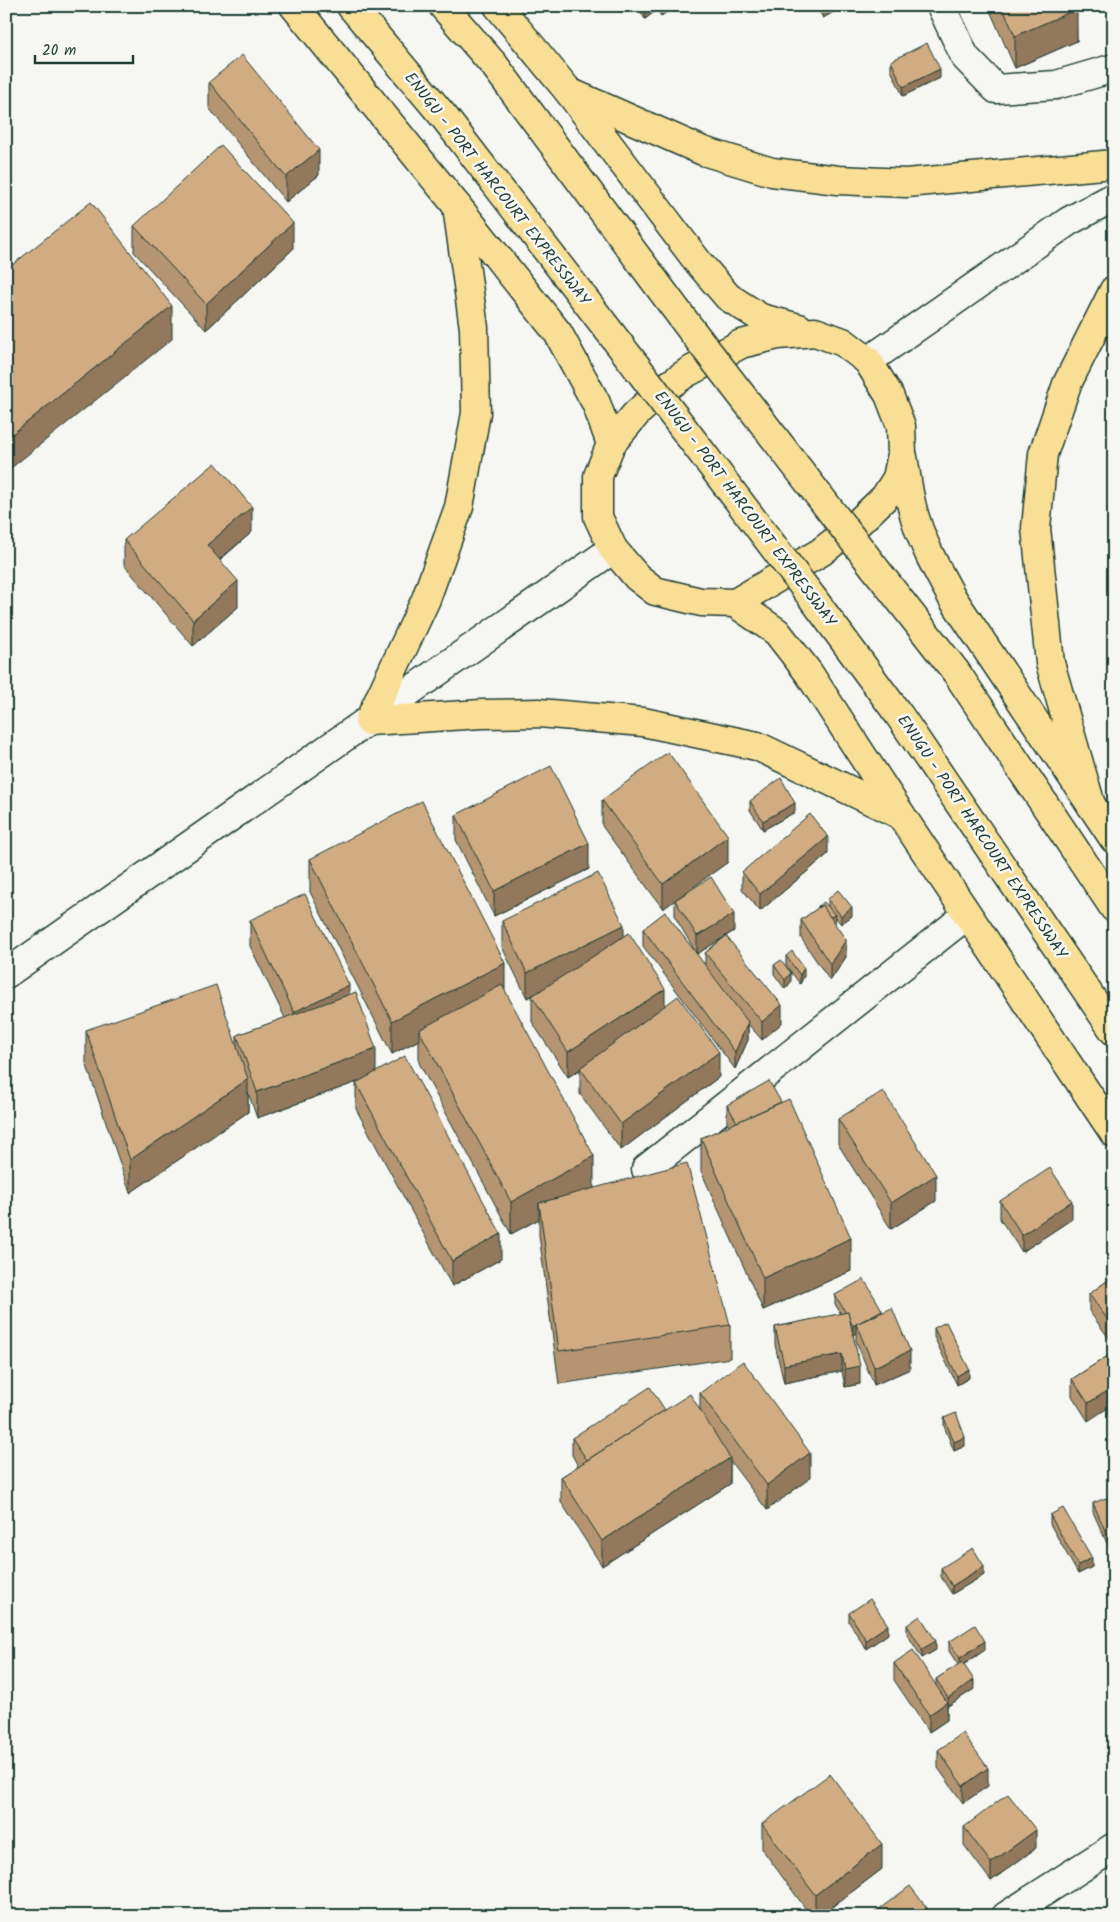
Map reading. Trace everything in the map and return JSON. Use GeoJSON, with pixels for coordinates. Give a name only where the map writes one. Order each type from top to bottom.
{"type":"FeatureCollection","features":[{"type":"Feature","properties":{"kind":"main road"},"geometry":{"type":"LineString","coordinates":[[294,6],[558,333],[596,403],[611,444]]}},
{"type":"Feature","properties":{"kind":"main road","name":"ENUGU - PORT HARCOURT EXPRESSWAY"},"geometry":{"type":"LineString","coordinates":[[351,6],[445,118],[814,600],[899,715],[1114,1031]]}},
{"type":"Feature","properties":{"kind":"main road"},"geometry":{"type":"LineString","coordinates":[[443,6],[495,66],[692,331],[956,672],[1114,908]]}},
{"type":"Feature","properties":{"kind":"main road"},"geometry":{"type":"LineString","coordinates":[[498,6],[569,92],[698,262],[728,296],[761,318],[815,332],[843,342],[868,361],[889,395],[901,426],[902,454],[914,515],[939,574],[953,599],[1114,839]]}},
{"type":"Feature","properties":{"kind":"main road"},"geometry":{"type":"LineString","coordinates":[[569,92],[703,151],[772,172],[838,180],[906,183],[1114,164]]}},
{"type":"Feature","properties":{"kind":"main road"},"geometry":{"type":"LineString","coordinates":[[457,206],[474,328],[476,413],[459,507],[426,599],[369,720],[482,714],[540,714],[643,722],[757,746],[901,815]]}},
{"type":"Feature","properties":{"kind":"main road"},"geometry":{"type":"LineString","coordinates":[[1091,805],[1050,663],[1036,528],[1043,454],[1067,384],[1114,290]]}},
{"type":"Feature","properties":{"kind":"main road"},"geometry":{"type":"LineString","coordinates":[[815,332],[778,335],[741,344],[688,372],[662,389],[636,414],[611,444],[598,476],[598,517],[613,549],[637,577],[655,591],[701,602],[735,603],[822,552],[859,522],[885,497],[897,478],[902,454]]}},
{"type":"Feature","properties":{"kind":"main road"},"geometry":{"type":"LineString","coordinates":[[735,603],[777,632],[808,672],[967,915],[1114,1132]]}},
{"type":"Feature","properties":{"kind":"street"},"geometry":{"type":"LineString","coordinates":[[941,6],[965,58],[996,89],[1056,85],[1114,68]]}},
{"type":"Feature","properties":{"kind":"street"},"geometry":{"type":"LineString","coordinates":[[868,361],[1069,221],[1114,197]]}},
{"type":"Feature","properties":{"kind":"street"},"geometry":{"type":"LineString","coordinates":[[6,974],[613,549]]}},
{"type":"Feature","properties":{"kind":"street"},"geometry":{"type":"LineString","coordinates":[[646,1169],[967,915]]}},
{"type":"Feature","properties":{"kind":"street"},"geometry":{"type":"LineString","coordinates":[[1006,1916],[1114,1847]]}},
{"type":"Feature","properties":{"kind":"building"},"geometry":{"type":"Polygon","coordinates":[[[1002,6],[1076,6],[1077,9],[1015,36],[1002,6]]]}},
{"type":"Feature","properties":{"kind":"building"},"geometry":{"type":"Polygon","coordinates":[[[927,43],[940,69],[903,87],[891,61],[927,43]]]}},
{"type":"Feature","properties":{"kind":"building"},"geometry":{"type":"Polygon","coordinates":[[[242,55],[319,150],[286,177],[209,82],[242,55]]]}},
{"type":"Feature","properties":{"kind":"building"},"geometry":{"type":"Polygon","coordinates":[[[221,145],[293,223],[206,304],[134,226],[221,145]]]}},
{"type":"Feature","properties":{"kind":"building"},"geometry":{"type":"Polygon","coordinates":[[[91,202],[172,306],[6,439],[6,270],[91,202]]]}},
{"type":"Feature","properties":{"kind":"building"},"geometry":{"type":"Polygon","coordinates":[[[215,463],[252,507],[207,545],[238,581],[193,620],[124,540],[215,463]]]}},
{"type":"Feature","properties":{"kind":"building"},"geometry":{"type":"Polygon","coordinates":[[[668,752],[728,836],[663,884],[602,800],[668,752]]]}},
{"type":"Feature","properties":{"kind":"building"},"geometry":{"type":"Polygon","coordinates":[[[551,766],[589,843],[494,891],[456,815],[551,766]]]}},
{"type":"Feature","properties":{"kind":"building"},"geometry":{"type":"Polygon","coordinates":[[[781,778],[795,803],[763,821],[750,801],[781,778]]]}},
{"type":"Feature","properties":{"kind":"building"},"geometry":{"type":"Polygon","coordinates":[[[422,801],[505,963],[392,1021],[310,859],[422,801]]]}},
{"type":"Feature","properties":{"kind":"building"},"geometry":{"type":"Polygon","coordinates":[[[810,814],[828,837],[760,894],[742,872],[810,814]]]}},
{"type":"Feature","properties":{"kind":"building"},"geometry":{"type":"Polygon","coordinates":[[[598,873],[624,925],[527,973],[502,921],[598,873]]]}},
{"type":"Feature","properties":{"kind":"building"},"geometry":{"type":"Polygon","coordinates":[[[711,877],[734,914],[697,936],[675,900],[711,877]]]}},
{"type":"Feature","properties":{"kind":"building"},"geometry":{"type":"Polygon","coordinates":[[[838,890],[852,907],[841,916],[828,899],[838,890]]]}},
{"type":"Feature","properties":{"kind":"building"},"geometry":{"type":"Polygon","coordinates":[[[305,894],[349,985],[294,1012],[250,920],[305,894]]]}},
{"type":"Feature","properties":{"kind":"building"},"geometry":{"type":"Polygon","coordinates":[[[824,902],[835,915],[830,917],[822,905],[818,906],[824,902]]]}},
{"type":"Feature","properties":{"kind":"building"},"geometry":{"type":"Polygon","coordinates":[[[822,905],[846,940],[830,964],[801,920],[822,905]]]}},
{"type":"Feature","properties":{"kind":"building"},"geometry":{"type":"Polygon","coordinates":[[[665,912],[748,1022],[735,1052],[643,929],[665,912]]]}},
{"type":"Feature","properties":{"kind":"building"},"geometry":{"type":"Polygon","coordinates":[[[629,933],[665,989],[568,1052],[532,996],[629,933]]]}},
{"type":"Feature","properties":{"kind":"building"},"geometry":{"type":"Polygon","coordinates":[[[726,936],[782,1005],[762,1022],[705,953],[726,936]]]}},
{"type":"Feature","properties":{"kind":"building"},"geometry":{"type":"Polygon","coordinates":[[[792,951],[804,968],[800,975],[786,956],[792,951]]]}},
{"type":"Feature","properties":{"kind":"building"},"geometry":{"type":"Polygon","coordinates":[[[781,960],[791,973],[785,980],[774,965],[781,960]]]}},
{"type":"Feature","properties":{"kind":"building"},"geometry":{"type":"Polygon","coordinates":[[[216,985],[248,1079],[130,1160],[86,1030],[216,985]]]}},
{"type":"Feature","properties":{"kind":"building"},"geometry":{"type":"Polygon","coordinates":[[[502,985],[594,1156],[511,1202],[419,1030],[502,985]]]}},
{"type":"Feature","properties":{"kind":"building"},"geometry":{"type":"Polygon","coordinates":[[[356,992],[376,1049],[257,1092],[237,1035],[356,992]]]}},
{"type":"Feature","properties":{"kind":"building"},"geometry":{"type":"Polygon","coordinates":[[[678,996],[719,1052],[621,1124],[580,1068],[678,996]]]}},
{"type":"Feature","properties":{"kind":"building"},"geometry":{"type":"Polygon","coordinates":[[[405,1056],[501,1234],[452,1261],[356,1083],[405,1056]]]}},
{"type":"Feature","properties":{"kind":"building"},"geometry":{"type":"Polygon","coordinates":[[[769,1081],[781,1102],[737,1122],[727,1105],[769,1081]]]}},
{"type":"Feature","properties":{"kind":"building"},"geometry":{"type":"Polygon","coordinates":[[[883,1091],[936,1175],[891,1203],[838,1119],[883,1091]]]}},
{"type":"Feature","properties":{"kind":"building"},"geometry":{"type":"Polygon","coordinates":[[[789,1099],[851,1238],[763,1278],[701,1138],[789,1099]]]}},
{"type":"Feature","properties":{"kind":"building"},"geometry":{"type":"Polygon","coordinates":[[[687,1163],[730,1325],[559,1351],[539,1203],[687,1163]]]}},
{"type":"Feature","properties":{"kind":"building"},"geometry":{"type":"Polygon","coordinates":[[[1050,1168],[1072,1201],[1022,1235],[1000,1201],[1050,1168]]]}},
{"type":"Feature","properties":{"kind":"building"},"geometry":{"type":"Polygon","coordinates":[[[1114,1276],[1114,1328],[1089,1294],[1114,1276]]]}},
{"type":"Feature","properties":{"kind":"building"},"geometry":{"type":"Polygon","coordinates":[[[864,1279],[882,1310],[853,1326],[848,1312],[846,1313],[835,1295],[864,1279]]]}},
{"type":"Feature","properties":{"kind":"building"},"geometry":{"type":"Polygon","coordinates":[[[892,1308],[910,1351],[874,1367],[856,1324],[892,1308]]]}},
{"type":"Feature","properties":{"kind":"building"},"geometry":{"type":"Polygon","coordinates":[[[848,1312],[860,1366],[845,1369],[842,1354],[784,1365],[775,1327],[848,1312]]]}},
{"type":"Feature","properties":{"kind":"building"},"geometry":{"type":"Polygon","coordinates":[[[946,1322],[969,1369],[957,1376],[934,1328],[946,1322]]]}},
{"type":"Feature","properties":{"kind":"building"},"geometry":{"type":"Polygon","coordinates":[[[1114,1352],[1114,1387],[1088,1403],[1072,1379],[1114,1352]]]}},
{"type":"Feature","properties":{"kind":"building"},"geometry":{"type":"Polygon","coordinates":[[[743,1361],[810,1453],[767,1485],[700,1393],[743,1361]]]}},
{"type":"Feature","properties":{"kind":"building"},"geometry":{"type":"Polygon","coordinates":[[[650,1387],[665,1410],[587,1460],[572,1438],[650,1387]]]}},
{"type":"Feature","properties":{"kind":"building"},"geometry":{"type":"Polygon","coordinates":[[[690,1394],[730,1458],[602,1541],[561,1477],[690,1394]]]}},
{"type":"Feature","properties":{"kind":"building"},"geometry":{"type":"Polygon","coordinates":[[[956,1413],[965,1437],[954,1442],[944,1418],[956,1413]]]}},
{"type":"Feature","properties":{"kind":"building"},"geometry":{"type":"Polygon","coordinates":[[[1106,1498],[1114,1516],[1113,1548],[1093,1503],[1106,1498]]]}},
{"type":"Feature","properties":{"kind":"building"},"geometry":{"type":"Polygon","coordinates":[[[1063,1508],[1092,1558],[1078,1565],[1050,1515],[1063,1508]]]}},
{"type":"Feature","properties":{"kind":"building"},"geometry":{"type":"Polygon","coordinates":[[[973,1548],[984,1566],[952,1586],[941,1568],[973,1548]]]}},
{"type":"Feature","properties":{"kind":"building"},"geometry":{"type":"Polygon","coordinates":[[[870,1599],[888,1625],[866,1640],[849,1613],[870,1599]]]}},
{"type":"Feature","properties":{"kind":"building"},"geometry":{"type":"Polygon","coordinates":[[[920,1616],[936,1641],[922,1649],[907,1625],[920,1616]]]}},
{"type":"Feature","properties":{"kind":"building"},"geometry":{"type":"Polygon","coordinates":[[[975,1625],[985,1641],[960,1658],[949,1642],[975,1625]]]}},
{"type":"Feature","properties":{"kind":"building"},"geometry":{"type":"Polygon","coordinates":[[[913,1650],[947,1702],[929,1715],[894,1663],[913,1650]]]}},
{"type":"Feature","properties":{"kind":"building"},"geometry":{"type":"Polygon","coordinates":[[[962,1662],[974,1680],[948,1698],[936,1679],[962,1662]]]}},
{"type":"Feature","properties":{"kind":"building"},"geometry":{"type":"Polygon","coordinates":[[[963,1733],[988,1768],[963,1786],[938,1750],[963,1733]]]}},
{"type":"Feature","properties":{"kind":"building"},"geometry":{"type":"Polygon","coordinates":[[[830,1774],[882,1844],[815,1895],[762,1824],[830,1774]]]}},
{"type":"Feature","properties":{"kind":"building"},"geometry":{"type":"Polygon","coordinates":[[[1008,1794],[1036,1830],[991,1863],[964,1827],[1008,1794]]]}},
{"type":"Feature","properties":{"kind":"building"},"geometry":{"type":"Polygon","coordinates":[[[910,1886],[927,1908],[916,1916],[870,1916],[910,1886]]]}}]}
